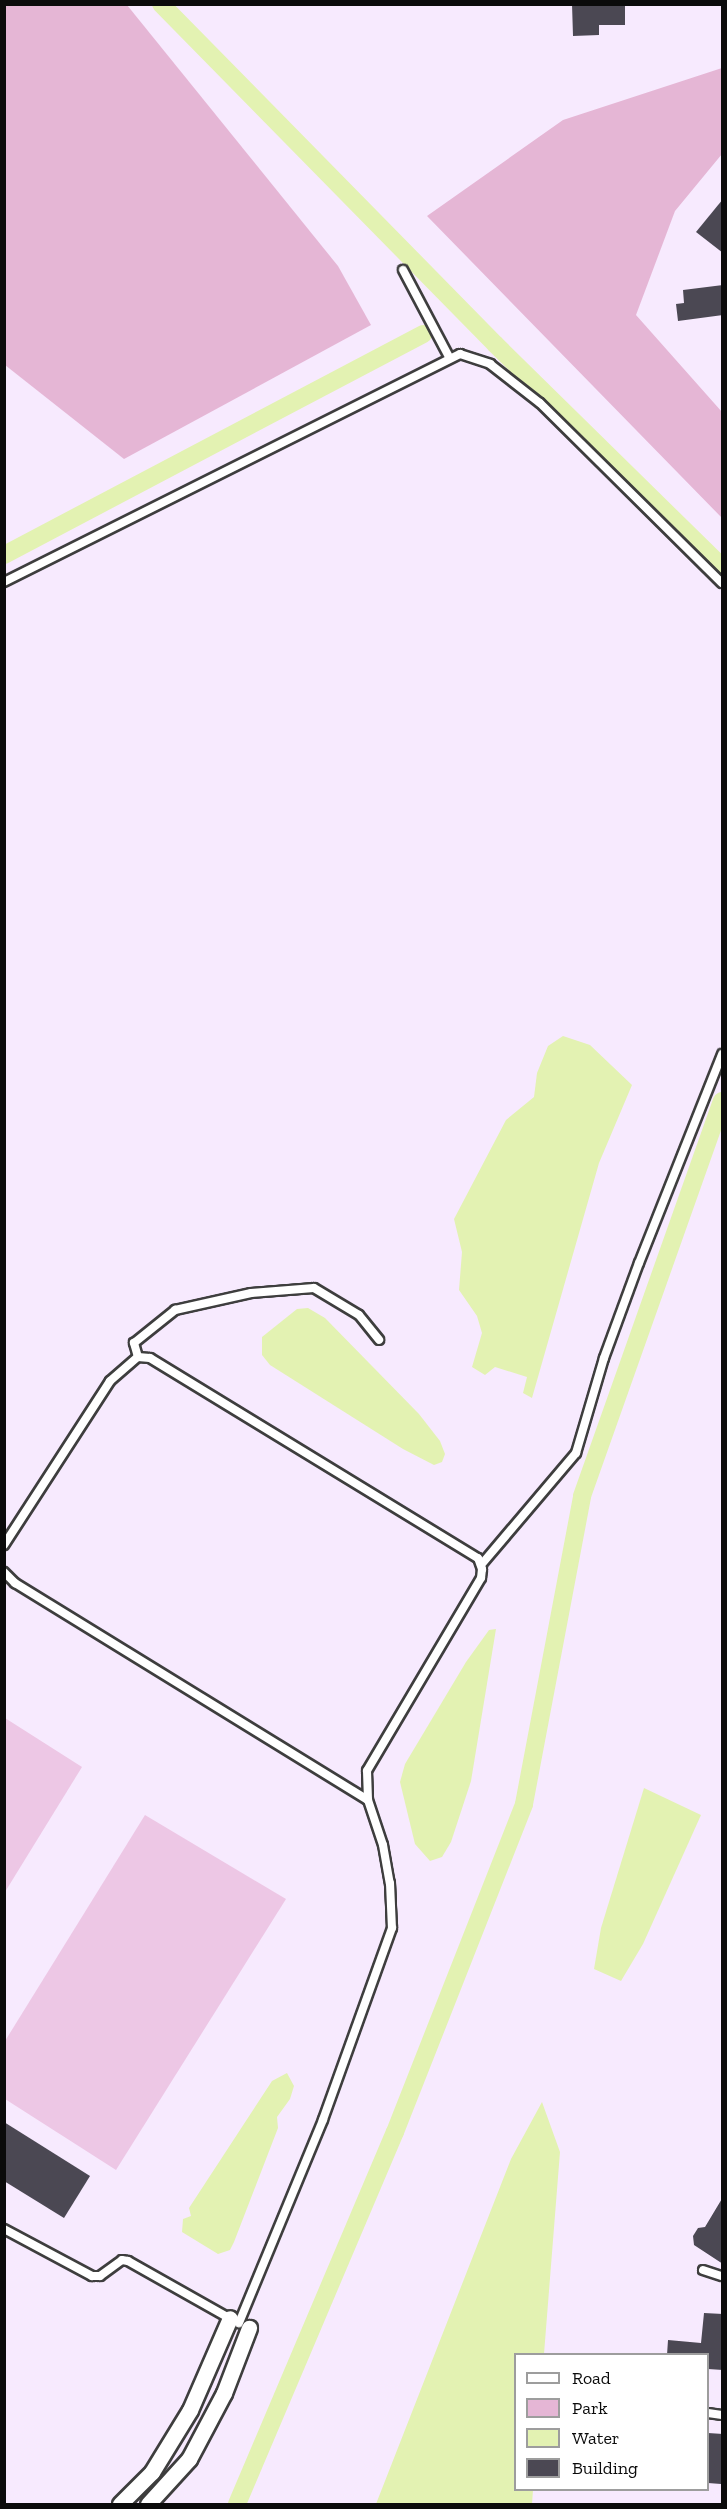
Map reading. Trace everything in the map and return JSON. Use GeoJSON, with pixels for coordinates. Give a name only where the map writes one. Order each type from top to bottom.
{"type":"FeatureCollection","features":[{"type":"Feature","properties":{"kind":"street"},"geometry":{"type":"LineString","coordinates":[[120,2505],[152,2472],[239,2323]]}},
{"type":"Feature","properties":{"kind":"street"},"geometry":{"type":"LineString","coordinates":[[148,2505],[189,2458],[225,2393],[239,2323]]}},
{"type":"Feature","properties":{"kind":"lane"},"geometry":{"type":"LineString","coordinates":[[403,270],[449,357]]}},
{"type":"Feature","properties":{"kind":"lane"},"geometry":{"type":"LineString","coordinates":[[4,582],[449,357],[460,354],[490,364],[540,404],[723,583]]}},
{"type":"Feature","properties":{"kind":"lane"},"geometry":{"type":"LineString","coordinates":[[481,1565],[576,1453],[627,1294],[723,1054]]}},
{"type":"Feature","properties":{"kind":"lane"},"geometry":{"type":"LineString","coordinates":[[138,1357],[134,1343],[175,1310],[251,1293],[314,1288],[359,1315],[379,1340]]}},
{"type":"Feature","properties":{"kind":"lane"},"geometry":{"type":"LineString","coordinates":[[4,1545],[110,1381],[138,1357],[150,1358],[478,1558],[481,1565],[481,1578],[367,1772],[368,1800],[385,1855],[392,1928],[323,2120],[239,2323],[128,2261],[122,2260],[100,2276],[92,2276],[4,2229]]}},
{"type":"Feature","properties":{"kind":"lane"},"geometry":{"type":"LineString","coordinates":[[4,1572],[15,1583],[368,1800]]}},
{"type":"Feature","properties":{"kind":"lane"},"geometry":{"type":"LineString","coordinates":[[703,2270],[723,2276]]}},
{"type":"Feature","properties":{"kind":"green space"},"geometry":{"type":"Polygon","coordinates":[[[4,5],[127,5],[338,266],[371,325],[124,459],[5,365],[4,5]]]}},
{"type":"Feature","properties":{"kind":"green space"},"geometry":{"type":"Polygon","coordinates":[[[722,68],[722,154],[675,211],[636,315],[722,412],[722,518],[427,216],[563,120],[722,68]]]}},
{"type":"Feature","properties":{"kind":"shaded area"},"geometry":{"type":"Polygon","coordinates":[[[5,1718],[82,1767],[5,1892],[5,1718]]]}},
{"type":"Feature","properties":{"kind":"shaded area"},"geometry":{"type":"Polygon","coordinates":[[[145,1815],[286,1899],[116,2170],[5,2099],[5,2041],[145,1815]]]}},
{"type":"Feature","properties":{"kind":"water"},"geometry":{"type":"Polygon","coordinates":[[[563,1036],[590,1045],[632,1085],[599,1163],[532,1398],[523,1393],[527,1377],[495,1367],[485,1375],[472,1367],[482,1333],[477,1316],[459,1290],[462,1252],[454,1219],[506,1120],[534,1097],[537,1073],[548,1046],[563,1036]]]}},
{"type":"Feature","properties":{"kind":"water"},"geometry":{"type":"Polygon","coordinates":[[[308,1308],[325,1318],[419,1414],[440,1441],[445,1454],[442,1462],[434,1465],[403,1449],[270,1365],[262,1355],[262,1337],[297,1309],[308,1308]]]}},
{"type":"Feature","properties":{"kind":"water"},"geometry":{"type":"Polygon","coordinates":[[[496,1629],[471,1781],[451,1842],[442,1857],[430,1861],[415,1844],[400,1782],[405,1764],[466,1662],[489,1630],[496,1629]]]}},
{"type":"Feature","properties":{"kind":"water"},"geometry":{"type":"Polygon","coordinates":[[[644,1788],[701,1815],[643,1944],[621,1981],[594,1969],[601,1928],[644,1788]]]}},
{"type":"Feature","properties":{"kind":"water"},"geometry":{"type":"Polygon","coordinates":[[[287,2073],[294,2086],[290,2099],[277,2117],[278,2128],[234,2242],[230,2250],[218,2254],[182,2232],[183,2219],[191,2216],[189,2208],[272,2081],[287,2073]]]}},
{"type":"Feature","properties":{"kind":"water"},"geometry":{"type":"Polygon","coordinates":[[[542,2102],[560,2152],[544,2353],[514,2353],[514,2491],[533,2491],[532,2504],[376,2504],[511,2159],[542,2102]]]}},
{"type":"Feature","properties":{"kind":"building"},"geometry":{"type":"Polygon","coordinates":[[[572,4],[625,4],[625,25],[599,25],[599,35],[573,36],[572,4]]]}},
{"type":"Feature","properties":{"kind":"building"},"geometry":{"type":"Polygon","coordinates":[[[723,199],[723,253],[696,232],[723,199]]]}},
{"type":"Feature","properties":{"kind":"building"},"geometry":{"type":"Polygon","coordinates":[[[723,285],[723,315],[678,321],[676,304],[684,303],[683,290],[723,285]]]}},
{"type":"Feature","properties":{"kind":"building"},"geometry":{"type":"Polygon","coordinates":[[[4,2122],[90,2176],[64,2218],[4,2181],[4,2122]]]}},
{"type":"Feature","properties":{"kind":"building"},"geometry":{"type":"Polygon","coordinates":[[[723,2197],[723,2264],[694,2245],[693,2236],[698,2228],[705,2227],[723,2197]]]}},
{"type":"Feature","properties":{"kind":"building"},"geometry":{"type":"Polygon","coordinates":[[[704,2313],[723,2314],[723,2370],[709,2369],[709,2353],[667,2353],[668,2340],[701,2343],[704,2313]]]}},
{"type":"Feature","properties":{"kind":"building"},"geometry":{"type":"Polygon","coordinates":[[[709,2433],[723,2434],[721,2484],[709,2483],[709,2433]]]}},
{"type":"Feature","properties":{"kind":"waterway"},"geometry":{"type":"LineString","coordinates":[[161,4],[495,344],[722,567]]}},
{"type":"Feature","properties":{"kind":"waterway"},"geometry":{"type":"LineString","coordinates":[[4,555],[423,334]]}},
{"type":"Feature","properties":{"kind":"waterway"},"geometry":{"type":"LineString","coordinates":[[237,2504],[395,2132],[524,1804],[582,1496],[722,1101]]}}]}
